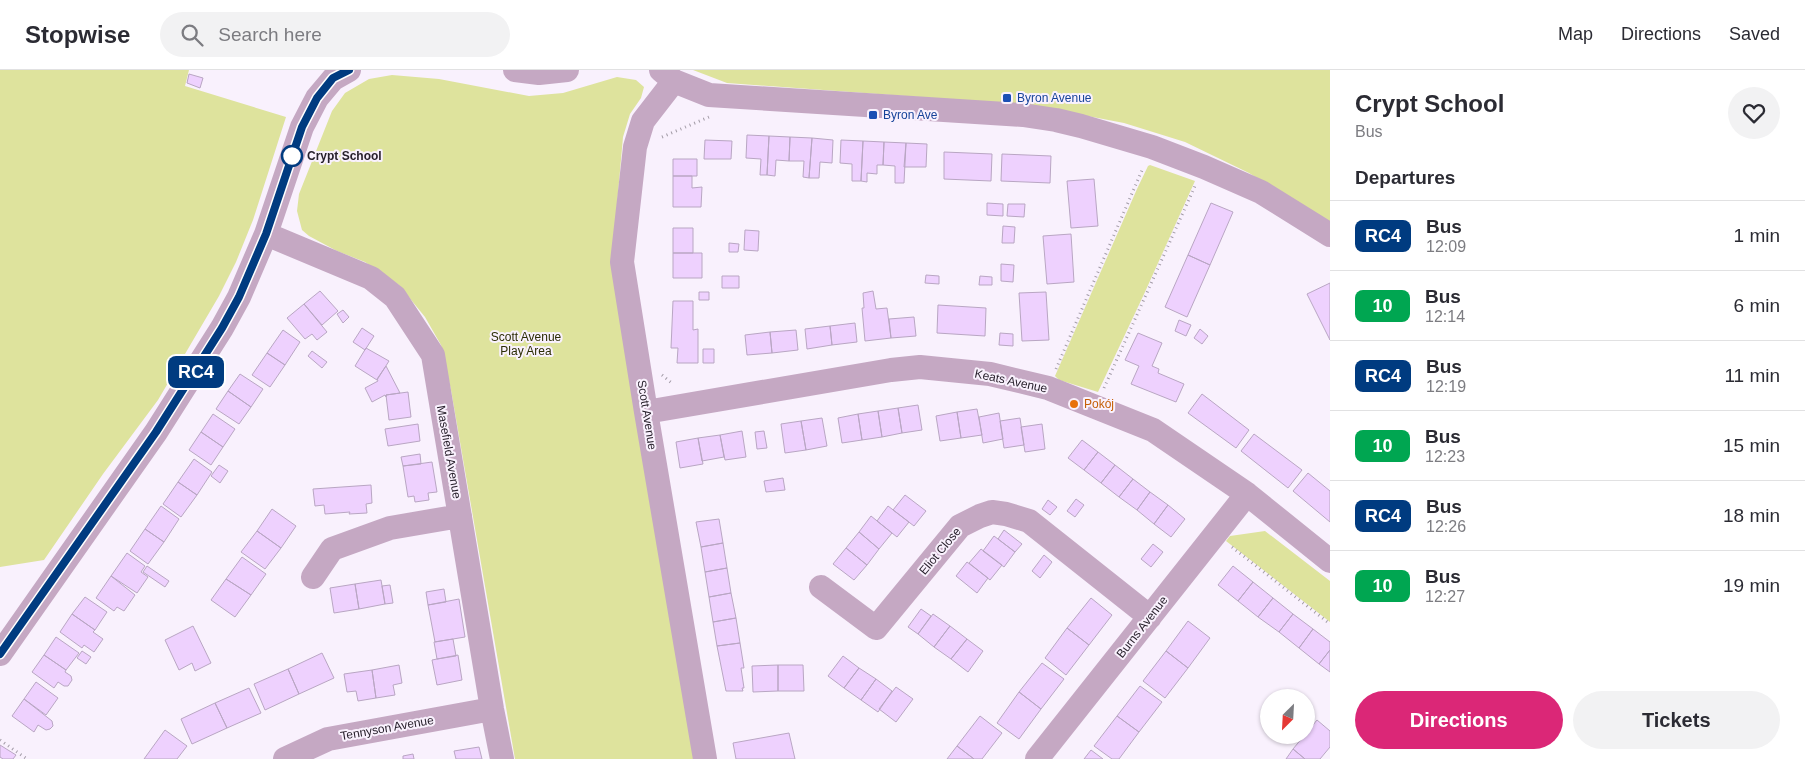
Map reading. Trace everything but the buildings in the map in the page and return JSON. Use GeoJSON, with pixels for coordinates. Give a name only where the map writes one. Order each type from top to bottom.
{"type":"FeatureCollection","features":[{"type":"Feature","properties":{"kind":"street"},"geometry":{"type":"LineString","coordinates":[[514,70],[539,73],[567,70]]}},
{"type":"Feature","properties":{"kind":"street"},"geometry":{"type":"LineString","coordinates":[[0,654],[156,432],[194,375],[239,297],[266,234],[302,127],[317,98],[335,73]]}},
{"type":"Feature","properties":{"kind":"street"},"geometry":{"type":"LineString","coordinates":[[668,76],[709,95],[737,95],[1023,115],[1056,120],[1152,146],[1204,167],[1260,192],[1330,235]]}},
{"type":"Feature","properties":{"kind":"street","name":"Scott Avenue"},"geometry":{"type":"LineString","coordinates":[[668,76],[643,121],[636,147],[622,262],[705,759]]}},
{"type":"Feature","properties":{"kind":"street","name":"Masefield Avenue"},"geometry":{"type":"LineString","coordinates":[[266,234],[371,278],[395,297],[433,355],[502,759]]}},
{"type":"Feature","properties":{"kind":"street","name":"Keats Avenue"},"geometry":{"type":"LineString","coordinates":[[646,412],[891,370],[920,367],[990,374],[1048,388],[1153,430],[1246,494],[1330,561]]}},
{"type":"Feature","properties":{"kind":"street","name":"Burns Avenue"},"geometry":{"type":"LineString","coordinates":[[1037,759],[1246,494]]}},
{"type":"Feature","properties":{"kind":"street","name":"Eliot Close"},"geometry":{"type":"LineString","coordinates":[[821,587],[876,628],[960,526],[992,512],[1029,521],[1150,617]]}},
{"type":"Feature","properties":{"kind":"street"},"geometry":{"type":"LineString","coordinates":[[313,577],[332,549],[390,528],[460,516]]}},
{"type":"Feature","properties":{"kind":"street","name":"Tennyson Avenue"},"geometry":{"type":"LineString","coordinates":[[286,759],[328,739],[492,709]]}},
{"type":"Feature","properties":{"kind":"path"},"geometry":{"type":"LineString","coordinates":[[636,147],[705,120],[737,95]]}},
{"type":"Feature","properties":{"kind":"path"},"geometry":{"type":"LineString","coordinates":[[1048,388],[1144,166]]}},
{"type":"Feature","properties":{"kind":"path"},"geometry":{"type":"LineString","coordinates":[[1096,406],[1204,167]]}},
{"type":"Feature","properties":{"kind":"path"},"geometry":{"type":"LineString","coordinates":[[659,373],[679,388]]}},
{"type":"Feature","properties":{"kind":"path"},"geometry":{"type":"LineString","coordinates":[[1228,544],[1330,624]]}},
{"type":"Feature","properties":{"kind":"path"},"geometry":{"type":"LineString","coordinates":[[0,740],[27,759]]}},
{"type":"Feature","properties":{"kind":"green space"},"geometry":{"type":"Polygon","coordinates":[[[0,70],[189,70],[185,86],[286,117],[253,220],[236,262],[219,296],[158,400],[103,474],[44,560],[0,567],[0,70]]]}},
{"type":"Feature","properties":{"kind":"green space"},"geometry":{"type":"Polygon","coordinates":[[[693,70],[1330,70],[1330,223],[1249,173],[1185,142],[1124,123],[1030,105],[727,83],[693,70]]]}},
{"type":"Feature","properties":{"kind":"green space","name":"Scott Avenue Play Area"},"geometry":{"type":"Polygon","coordinates":[[[392,75],[439,79],[529,96],[563,93],[617,77],[636,80],[644,87],[641,98],[630,114],[623,137],[612,261],[694,759],[515,759],[451,390],[441,345],[425,317],[399,285],[365,262],[337,251],[309,236],[302,230],[297,211],[299,194],[332,111],[345,93],[369,79],[392,75]]]}},
{"type":"Feature","properties":{"kind":"green space"},"geometry":{"type":"Polygon","coordinates":[[[1150,165],[1195,181],[1098,392],[1059,380],[1055,376],[1137,189],[1150,165]]]}},
{"type":"Feature","properties":{"kind":"green space"},"geometry":{"type":"Polygon","coordinates":[[[1265,531],[1330,581],[1330,622],[1226,541],[1230,536],[1265,531]]]}},
{"type":"Feature","properties":{"kind":"bus line","name":"RC4"},"geometry":{"type":"LineString","coordinates":[[0,654],[194,375],[239,297],[266,234],[302,127],[317,98],[333,78],[349,70]]}},
{"type":"Feature","properties":{"kind":"place","name":"Byron Avenue"},"geometry":{"type":"Point","coordinates":[1007,98]}},
{"type":"Feature","properties":{"kind":"place","name":"Byron Ave"},"geometry":{"type":"Point","coordinates":[873,115]}},
{"type":"Feature","properties":{"kind":"place","name":"Crypt School"},"geometry":{"type":"Point","coordinates":[292,156]}},
{"type":"Feature","properties":{"kind":"place","name":"Pokój"},"geometry":{"type":"Point","coordinates":[1074,404]}}]}
